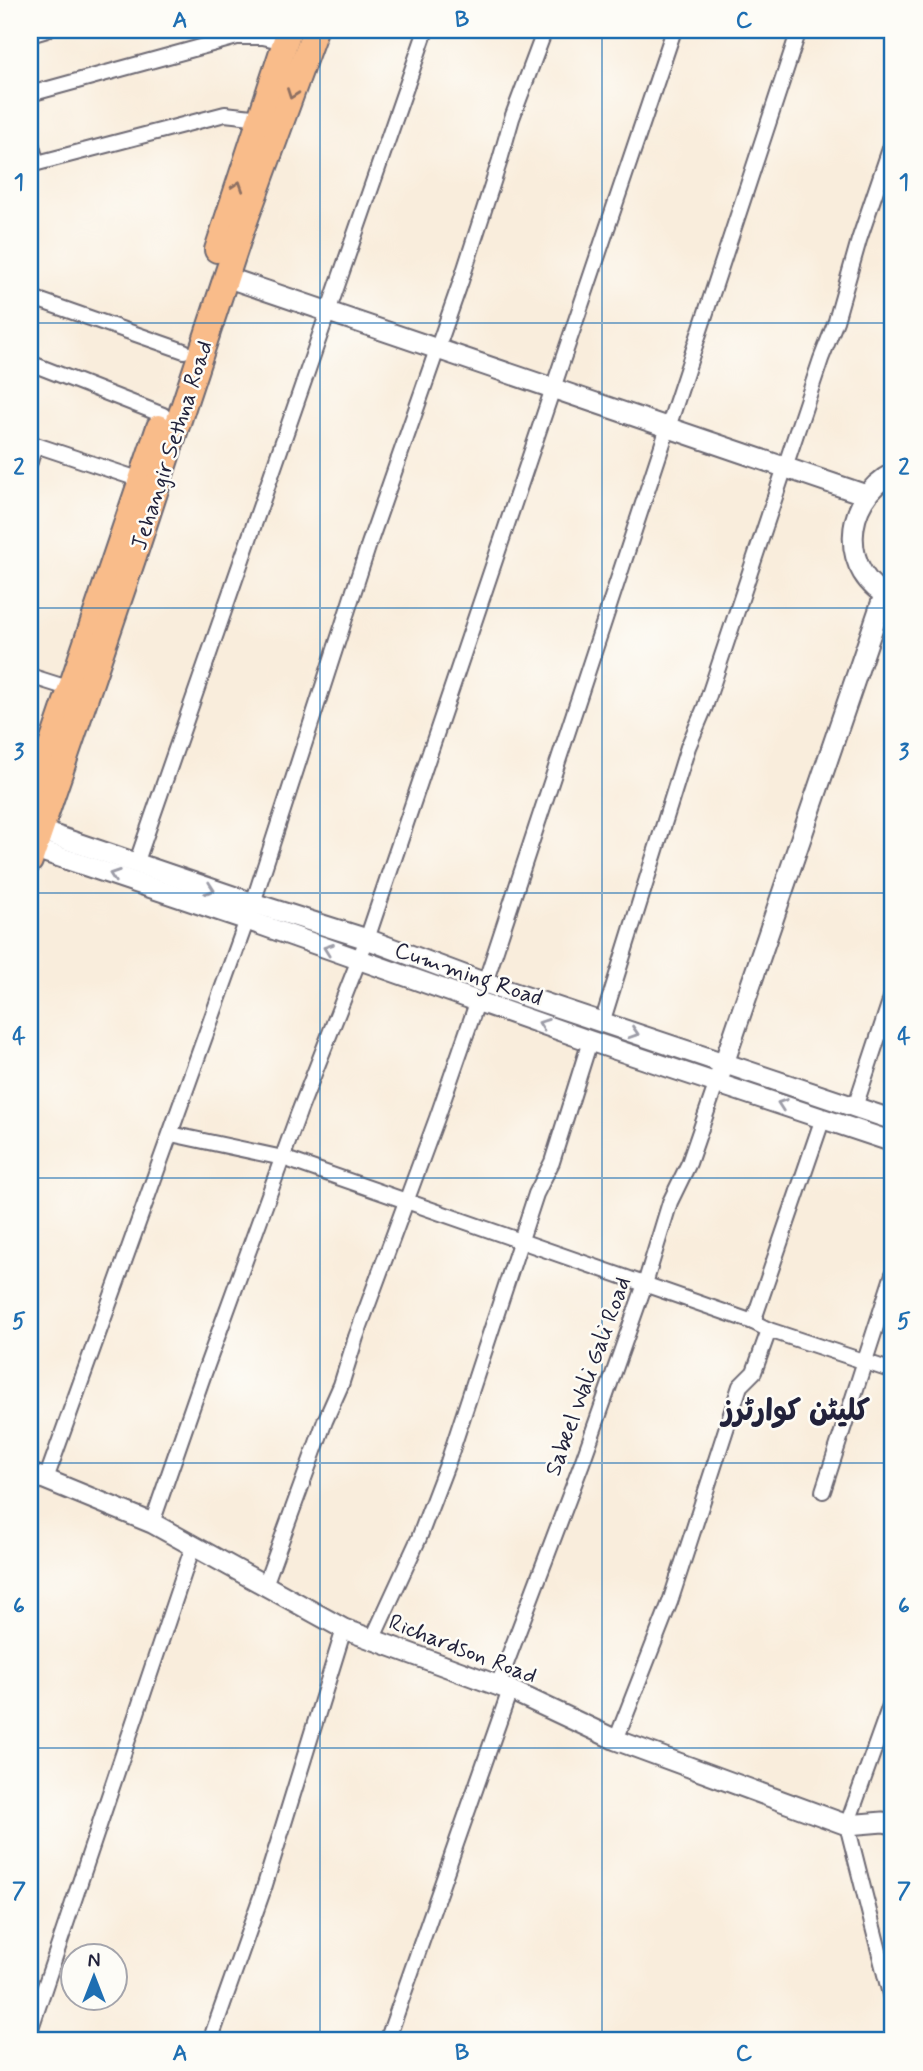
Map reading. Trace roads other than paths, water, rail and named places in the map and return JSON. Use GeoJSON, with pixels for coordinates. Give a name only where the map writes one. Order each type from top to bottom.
{"type":"FeatureCollection","features":[{"type":"Feature","properties":{"kind":"highway"},"geometry":{"type":"LineString","coordinates":[[300,37],[328,30]]}},
{"type":"Feature","properties":{"kind":"highway","name":"Jehangir Sethna Road"},"geometry":{"type":"LineString","coordinates":[[30,808],[261,118],[300,37]]}},
{"type":"Feature","properties":{"kind":"highway","name":"Jehangir Sethna Road"},"geometry":{"type":"LineString","coordinates":[[33,843],[134,559],[226,277],[300,37]]}},
{"type":"Feature","properties":{"kind":"street"},"geometry":{"type":"LineString","coordinates":[[30,35],[47,30]]}},
{"type":"Feature","properties":{"kind":"street"},"geometry":{"type":"LineString","coordinates":[[136,864],[426,30]]}},
{"type":"Feature","properties":{"kind":"street"},"geometry":{"type":"LineString","coordinates":[[35,1479],[171,1134],[250,912],[369,544],[437,350],[512,118],[545,30]]}},
{"type":"Feature","properties":{"kind":"street"},"geometry":{"type":"LineString","coordinates":[[152,1523],[283,1158],[367,939],[674,30]]}},
{"type":"Feature","properties":{"kind":"street"},"geometry":{"type":"LineString","coordinates":[[265,1585],[325,1421],[341,1385],[481,992],[799,30]]}},
{"type":"Feature","properties":{"kind":"street"},"geometry":{"type":"LineString","coordinates":[[30,94],[237,37],[300,37]]}},
{"type":"Feature","properties":{"kind":"street"},"geometry":{"type":"LineString","coordinates":[[30,139],[34,164],[225,114],[261,118]]}},
{"type":"Feature","properties":{"kind":"street"},"geometry":{"type":"LineString","coordinates":[[602,1023],[688,747],[705,706],[836,321],[859,240],[893,140]]}},
{"type":"Feature","properties":{"kind":"street"},"geometry":{"type":"LineString","coordinates":[[226,277],[866,495]]}},
{"type":"Feature","properties":{"kind":"street"},"geometry":{"type":"LineString","coordinates":[[30,297],[184,351]]}},
{"type":"Feature","properties":{"kind":"street"},"geometry":{"type":"LineString","coordinates":[[30,363],[163,415]]}},
{"type":"Feature","properties":{"kind":"street"},"geometry":{"type":"LineString","coordinates":[[30,462],[33,444],[141,480]]}},
{"type":"Feature","properties":{"kind":"street"},"geometry":{"type":"LineString","coordinates":[[717,1082],[889,597],[867,580],[856,560],[852,537],[856,515],[866,495],[881,479],[893,473]]}},
{"type":"Feature","properties":{"kind":"street"},"geometry":{"type":"LineString","coordinates":[[30,676],[71,689]]}},
{"type":"Feature","properties":{"kind":"street","name":"Cumming Road"},"geometry":{"type":"LineString","coordinates":[[33,843],[136,864],[357,960],[602,1023],[893,1120]]}},
{"type":"Feature","properties":{"kind":"street","name":"Cumming Road"},"geometry":{"type":"LineString","coordinates":[[33,843],[250,912],[367,939],[590,1041],[893,1142]]}},
{"type":"Feature","properties":{"kind":"street"},"geometry":{"type":"LineString","coordinates":[[855,1107],[893,992]]}},
{"type":"Feature","properties":{"kind":"street"},"geometry":{"type":"LineString","coordinates":[[372,1640],[419,1538],[447,1462],[536,1194],[552,1162],[590,1041]]}},
{"type":"Feature","properties":{"kind":"street","name":"Sabeel Wali Gali Road"},"geometry":{"type":"LineString","coordinates":[[387,2041],[504,1688],[645,1284],[670,1202],[689,1163],[717,1082]]}},
{"type":"Feature","properties":{"kind":"street"},"geometry":{"type":"LineString","coordinates":[[753,1322],[823,1118]]}},
{"type":"Feature","properties":{"kind":"street"},"geometry":{"type":"LineString","coordinates":[[171,1134],[283,1158],[753,1322],[769,1330],[893,1371]]}},
{"type":"Feature","properties":{"kind":"street"},"geometry":{"type":"LineString","coordinates":[[823,1491],[893,1274]]}},
{"type":"Feature","properties":{"kind":"street"},"geometry":{"type":"LineString","coordinates":[[616,1740],[670,1602],[740,1386],[754,1372],[769,1330]]}},
{"type":"Feature","properties":{"kind":"street","name":"Richardson Road"},"geometry":{"type":"LineString","coordinates":[[35,1479],[152,1523],[344,1629],[504,1688],[616,1740],[847,1825],[883,1822],[893,1824]]}},
{"type":"Feature","properties":{"kind":"street"},"geometry":{"type":"LineString","coordinates":[[30,2031],[193,1546]]}},
{"type":"Feature","properties":{"kind":"street"},"geometry":{"type":"LineString","coordinates":[[210,2041],[264,1888],[344,1629]]}},
{"type":"Feature","properties":{"kind":"street"},"geometry":{"type":"LineString","coordinates":[[893,1697],[847,1825],[893,2006]]}},
{"type":"Feature","properties":{"kind":"district","name":"کلیٹن کوارٹرز"},"geometry":{"type":"Point","coordinates":[796,1410]}}]}
